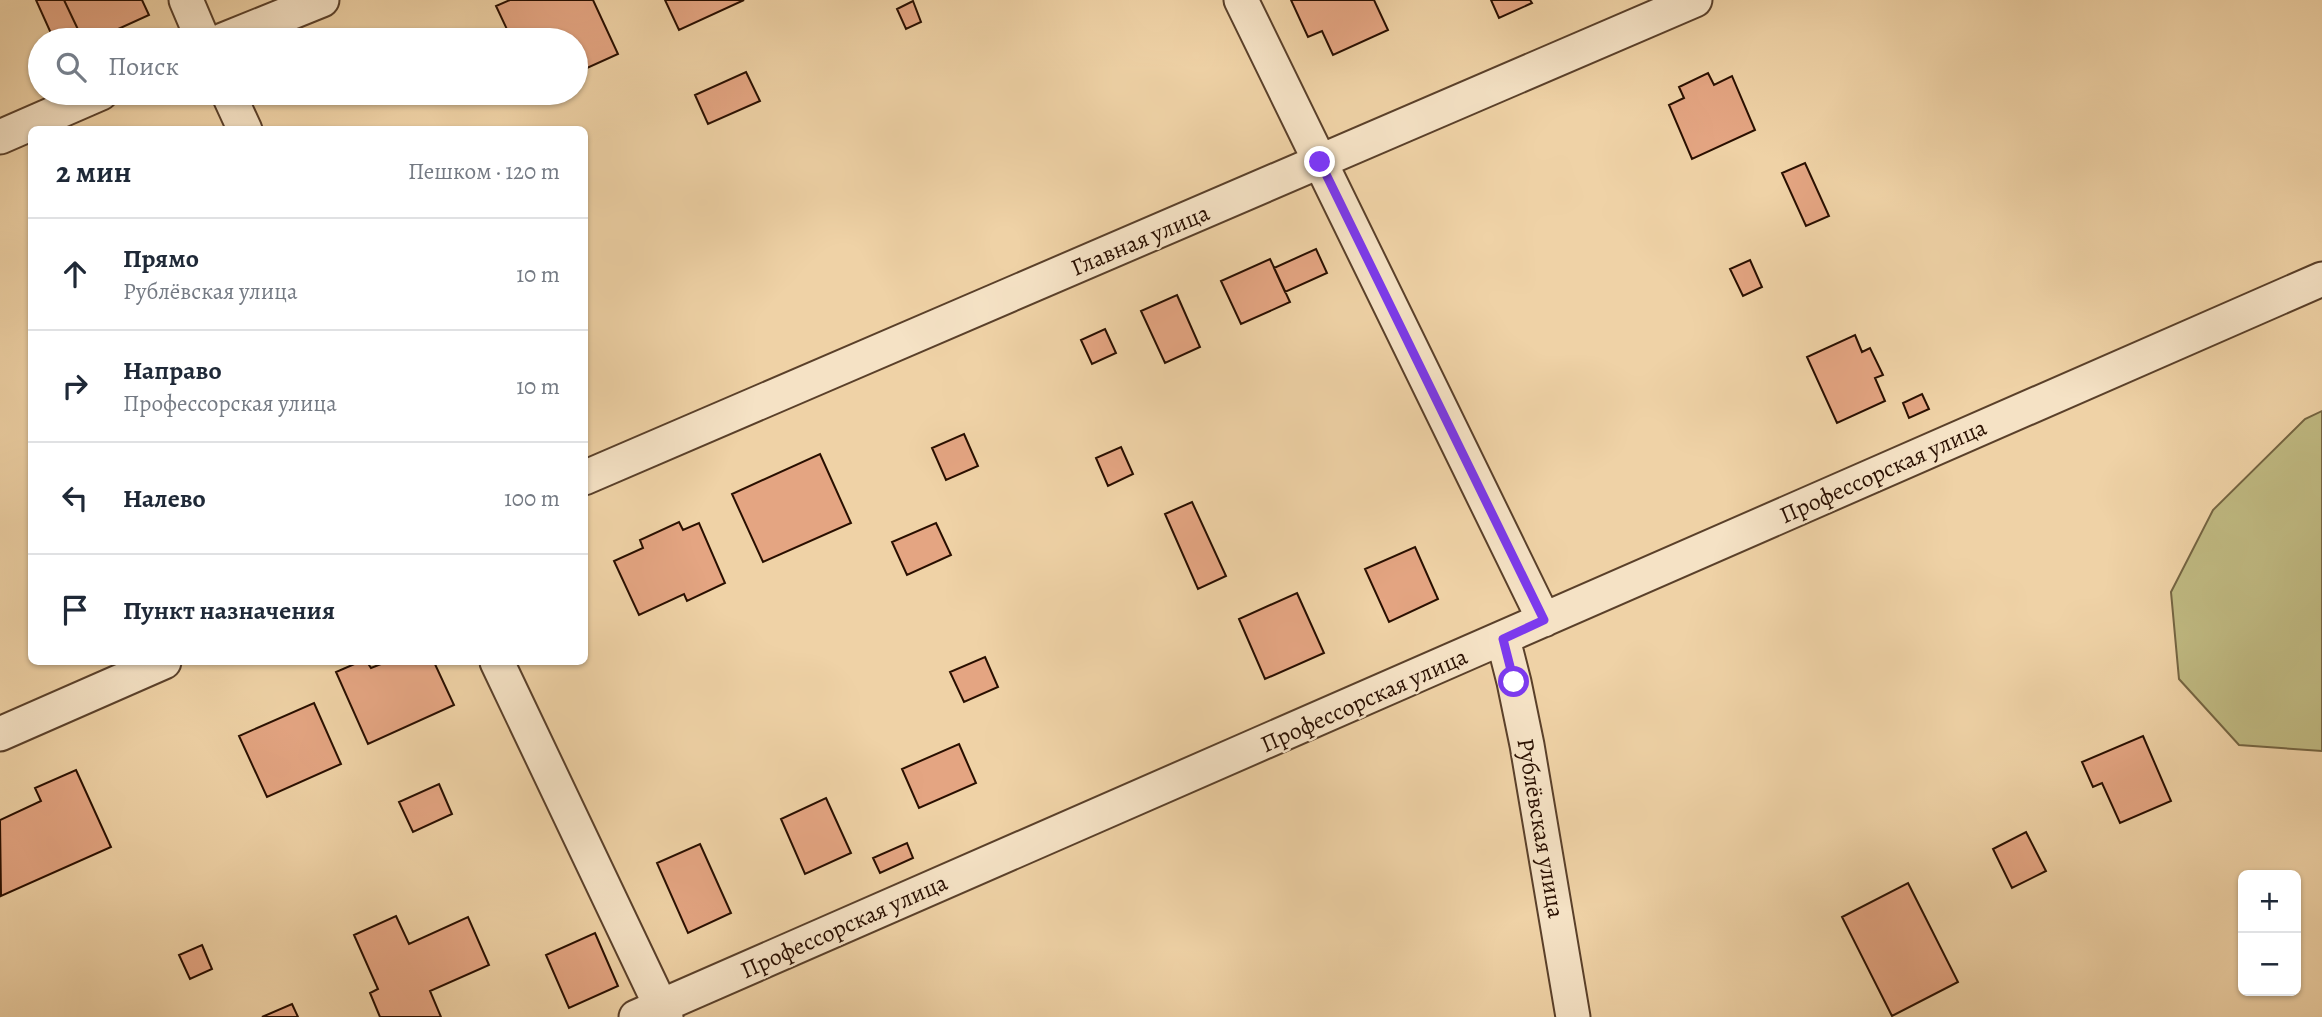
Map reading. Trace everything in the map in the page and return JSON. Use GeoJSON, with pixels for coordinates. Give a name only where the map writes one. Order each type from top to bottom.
{"type":"FeatureCollection","features":[{"type":"Feature","properties":{"kind":"street"},"geometry":{"type":"LineString","coordinates":[[186,0],[198,28]]}},
{"type":"Feature","properties":{"kind":"street"},"geometry":{"type":"LineString","coordinates":[[253,28],[322,0]]}},
{"type":"Feature","properties":{"kind":"street"},"geometry":{"type":"LineString","coordinates":[[1241,0],[1544,620]]}},
{"type":"Feature","properties":{"kind":"street","name":"Главная улица"},"geometry":{"type":"LineString","coordinates":[[588,476],[1695,0]]}},
{"type":"Feature","properties":{"kind":"street"},"geometry":{"type":"LineString","coordinates":[[0,137],[73,105]]}},
{"type":"Feature","properties":{"kind":"street"},"geometry":{"type":"LineString","coordinates":[[234,105],[243,126]]}},
{"type":"Feature","properties":{"kind":"street","name":"Профессорская улица"},"geometry":{"type":"LineString","coordinates":[[654,1013],[2322,279]]}},
{"type":"Feature","properties":{"kind":"street","name":"Рублёвская улица"},"geometry":{"type":"LineString","coordinates":[[1503,639],[1527,745],[1573,1017]]}},
{"type":"Feature","properties":{"kind":"street"},"geometry":{"type":"LineString","coordinates":[[0,734],[157,665]]}},
{"type":"Feature","properties":{"kind":"street"},"geometry":{"type":"LineString","coordinates":[[498,665],[654,1013]]}},
{"type":"Feature","properties":{"kind":"shaded area"},"geometry":{"type":"Polygon","coordinates":[[[2322,411],[2322,751],[2239,745],[2179,679],[2171,592],[2213,510],[2305,419],[2322,411]]]}},
{"type":"Feature","properties":{"kind":"building"},"geometry":{"type":"Polygon","coordinates":[[[36,0],[64,0],[77,28],[49,28],[36,0]]]}},
{"type":"Feature","properties":{"kind":"building"},"geometry":{"type":"Polygon","coordinates":[[[64,0],[142,0],[149,15],[120,28],[77,28],[64,0]]]}},
{"type":"Feature","properties":{"kind":"building"},"geometry":{"type":"Polygon","coordinates":[[[510,0],[593,0],[618,54],[588,68],[588,28],[506,28],[496,6],[510,0]]]}},
{"type":"Feature","properties":{"kind":"building"},"geometry":{"type":"Polygon","coordinates":[[[665,0],[744,0],[679,30],[665,0]]]}},
{"type":"Feature","properties":{"kind":"building"},"geometry":{"type":"Polygon","coordinates":[[[1291,0],[1374,0],[1388,30],[1333,55],[1322,31],[1308,37],[1291,0]]]}},
{"type":"Feature","properties":{"kind":"building"},"geometry":{"type":"Polygon","coordinates":[[[1491,0],[1530,0],[1532,3],[1499,18],[1491,0]]]}},
{"type":"Feature","properties":{"kind":"building"},"geometry":{"type":"Polygon","coordinates":[[[913,1],[921,22],[906,29],[897,9],[913,1]]]}},
{"type":"Feature","properties":{"kind":"building"},"geometry":{"type":"Polygon","coordinates":[[[746,72],[760,101],[708,124],[695,95],[746,72]]]}},
{"type":"Feature","properties":{"kind":"building"},"geometry":{"type":"Polygon","coordinates":[[[1708,73],[1714,85],[1732,76],[1755,130],[1692,159],[1669,105],[1684,98],[1679,87],[1708,73]]]}},
{"type":"Feature","properties":{"kind":"building"},"geometry":{"type":"Polygon","coordinates":[[[1805,163],[1829,216],[1806,226],[1782,173],[1805,163]]]}},
{"type":"Feature","properties":{"kind":"building"},"geometry":{"type":"Polygon","coordinates":[[[1316,249],[1327,273],[1285,292],[1274,268],[1316,249]]]}},
{"type":"Feature","properties":{"kind":"building"},"geometry":{"type":"Polygon","coordinates":[[[1270,259],[1290,302],[1241,324],[1221,281],[1270,259]]]}},
{"type":"Feature","properties":{"kind":"building"},"geometry":{"type":"Polygon","coordinates":[[[1750,260],[1762,287],[1743,296],[1730,269],[1750,260]]]}},
{"type":"Feature","properties":{"kind":"building"},"geometry":{"type":"Polygon","coordinates":[[[1177,295],[1200,347],[1165,363],[1141,311],[1177,295]]]}},
{"type":"Feature","properties":{"kind":"building"},"geometry":{"type":"Polygon","coordinates":[[[1105,329],[1116,353],[1092,364],[1081,340],[1105,329]]]}},
{"type":"Feature","properties":{"kind":"building"},"geometry":{"type":"Polygon","coordinates":[[[1855,335],[1862,352],[1870,348],[1883,375],[1875,378],[1885,401],[1837,423],[1807,357],[1855,335]]]}},
{"type":"Feature","properties":{"kind":"building"},"geometry":{"type":"Polygon","coordinates":[[[1922,394],[1929,409],[1909,418],[1903,403],[1922,394]]]}},
{"type":"Feature","properties":{"kind":"building"},"geometry":{"type":"Polygon","coordinates":[[[964,434],[978,466],[946,480],[932,448],[964,434]]]}},
{"type":"Feature","properties":{"kind":"building"},"geometry":{"type":"Polygon","coordinates":[[[1121,447],[1133,474],[1108,486],[1096,458],[1121,447]]]}},
{"type":"Feature","properties":{"kind":"building"},"geometry":{"type":"Polygon","coordinates":[[[820,454],[851,523],[763,562],[732,494],[820,454]]]}},
{"type":"Feature","properties":{"kind":"building"},"geometry":{"type":"Polygon","coordinates":[[[1192,502],[1226,576],[1198,589],[1165,514],[1192,502]]]}},
{"type":"Feature","properties":{"kind":"building"},"geometry":{"type":"Polygon","coordinates":[[[679,522],[683,530],[699,523],[725,583],[687,601],[684,594],[639,615],[614,561],[643,548],[640,540],[679,522]]]}},
{"type":"Feature","properties":{"kind":"building"},"geometry":{"type":"Polygon","coordinates":[[[936,523],[951,555],[907,575],[892,542],[936,523]]]}},
{"type":"Feature","properties":{"kind":"building"},"geometry":{"type":"Polygon","coordinates":[[[1415,547],[1438,599],[1389,622],[1365,569],[1415,547]]]}},
{"type":"Feature","properties":{"kind":"building"},"geometry":{"type":"Polygon","coordinates":[[[1297,593],[1324,653],[1265,679],[1239,619],[1297,593]]]}},
{"type":"Feature","properties":{"kind":"building"},"geometry":{"type":"Polygon","coordinates":[[[985,657],[998,687],[964,702],[950,672],[985,657]]]}},
{"type":"Feature","properties":{"kind":"building"},"geometry":{"type":"Polygon","coordinates":[[[352,665],[369,665],[371,668],[378,665],[435,665],[454,705],[368,744],[336,672],[352,665]]]}},
{"type":"Feature","properties":{"kind":"building"},"geometry":{"type":"Polygon","coordinates":[[[314,703],[341,764],[267,797],[239,736],[314,703]]]}},
{"type":"Feature","properties":{"kind":"building"},"geometry":{"type":"Polygon","coordinates":[[[2143,736],[2171,801],[2120,823],[2102,783],[2093,787],[2082,762],[2143,736]]]}},
{"type":"Feature","properties":{"kind":"building"},"geometry":{"type":"Polygon","coordinates":[[[959,744],[976,783],[919,808],[902,769],[959,744]]]}},
{"type":"Feature","properties":{"kind":"building"},"geometry":{"type":"Polygon","coordinates":[[[76,770],[111,847],[1,896],[0,820],[41,801],[35,788],[76,770]]]}},
{"type":"Feature","properties":{"kind":"building"},"geometry":{"type":"Polygon","coordinates":[[[439,784],[452,814],[413,832],[399,802],[439,784]]]}},
{"type":"Feature","properties":{"kind":"building"},"geometry":{"type":"Polygon","coordinates":[[[826,798],[851,853],[805,874],[781,819],[826,798]]]}},
{"type":"Feature","properties":{"kind":"building"},"geometry":{"type":"Polygon","coordinates":[[[2026,832],[2046,871],[2012,888],[1993,849],[2026,832]]]}},
{"type":"Feature","properties":{"kind":"building"},"geometry":{"type":"Polygon","coordinates":[[[907,843],[913,858],[880,873],[873,858],[907,843]]]}},
{"type":"Feature","properties":{"kind":"building"},"geometry":{"type":"Polygon","coordinates":[[[700,844],[731,913],[688,933],[657,863],[700,844]]]}},
{"type":"Feature","properties":{"kind":"building"},"geometry":{"type":"Polygon","coordinates":[[[1908,883],[1958,982],[1892,1016],[1842,917],[1908,883]]]}},
{"type":"Feature","properties":{"kind":"building"},"geometry":{"type":"Polygon","coordinates":[[[396,916],[409,944],[468,917],[489,965],[430,991],[441,1017],[380,1017],[370,993],[378,989],[354,935],[396,916]]]}},
{"type":"Feature","properties":{"kind":"building"},"geometry":{"type":"Polygon","coordinates":[[[595,933],[618,986],[569,1008],[546,955],[595,933]]]}},
{"type":"Feature","properties":{"kind":"building"},"geometry":{"type":"Polygon","coordinates":[[[202,945],[212,969],[190,979],[179,955],[202,945]]]}},
{"type":"Feature","properties":{"kind":"building"},"geometry":{"type":"Polygon","coordinates":[[[292,1004],[298,1017],[262,1017],[292,1004]]]}},
{"type":"Feature","properties":{"kind":"route"},"geometry":{"type":"LineString","coordinates":[[1320,162],[1544,620],[1503,639],[1514,682]]}}]}
